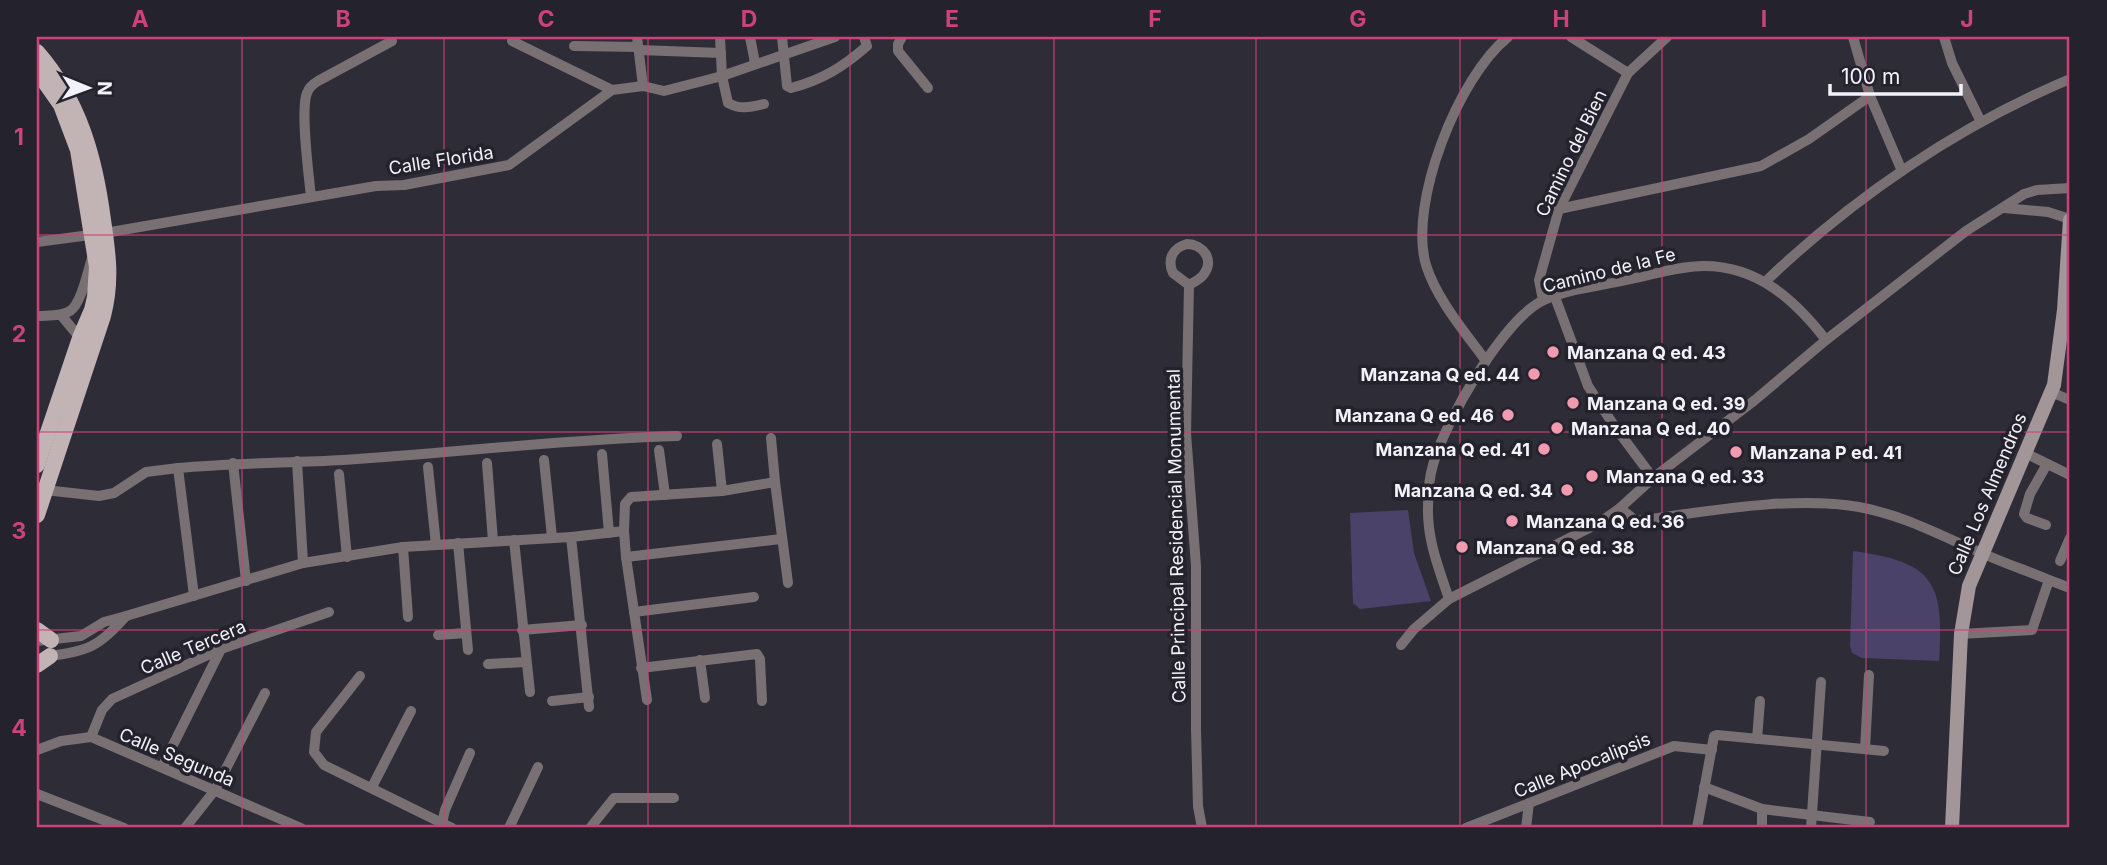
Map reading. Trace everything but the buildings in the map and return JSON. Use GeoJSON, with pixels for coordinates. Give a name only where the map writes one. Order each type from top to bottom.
{"type":"FeatureCollection","features":[{"type":"Feature","properties":{"kind":"main road"},"geometry":{"type":"LineString","coordinates":[[37,52],[58,78],[84,133],[94,166],[98,238],[95,297],[80,338],[37,515]]}},
{"type":"Feature","properties":{"kind":"main road"},"geometry":{"type":"LineString","coordinates":[[37,71],[61,105],[71,128],[98,238],[110,272],[107,302],[59,423],[37,465]]}},
{"type":"Feature","properties":{"kind":"main road"},"geometry":{"type":"LineString","coordinates":[[37,630],[42,652]]}},
{"type":"Feature","properties":{"kind":"street"},"geometry":{"type":"LineString","coordinates":[[720,37],[722,76],[728,103],[734,107],[748,108],[764,104]]}},
{"type":"Feature","properties":{"kind":"street"},"geometry":{"type":"LineString","coordinates":[[750,37],[755,63]]}},
{"type":"Feature","properties":{"kind":"street"},"geometry":{"type":"LineString","coordinates":[[782,37],[787,86],[791,88],[815,82],[833,73],[867,46],[864,37]]}},
{"type":"Feature","properties":{"kind":"street","name":"Calle Florida"},"geometry":{"type":"LineString","coordinates":[[37,242],[98,238],[311,197],[376,186],[404,185],[509,165],[612,90],[643,86],[664,91],[722,76],[835,37]]}},
{"type":"Feature","properties":{"kind":"street"},"geometry":{"type":"LineString","coordinates":[[902,37],[898,51],[928,88]]}},
{"type":"Feature","properties":{"kind":"street"},"geometry":{"type":"LineString","coordinates":[[1486,361],[1436,288],[1427,268],[1421,224],[1425,200],[1453,113],[1473,78],[1508,37]]}},
{"type":"Feature","properties":{"kind":"street"},"geometry":{"type":"LineString","coordinates":[[1571,37],[1628,72]]}},
{"type":"Feature","properties":{"kind":"street","name":"Camino del Bien"},"geometry":{"type":"LineString","coordinates":[[1543,300],[1539,280],[1559,209],[1628,72],[1667,37]]}},
{"type":"Feature","properties":{"kind":"street"},"geometry":{"type":"LineString","coordinates":[[1853,37],[1870,96],[1902,171]]}},
{"type":"Feature","properties":{"kind":"street"},"geometry":{"type":"LineString","coordinates":[[1944,37],[1952,63],[1981,122]]}},
{"type":"Feature","properties":{"kind":"street"},"geometry":{"type":"LineString","coordinates":[[311,197],[305,124],[308,90],[318,81],[392,41]]}},
{"type":"Feature","properties":{"kind":"street"},"geometry":{"type":"LineString","coordinates":[[512,41],[612,90]]}},
{"type":"Feature","properties":{"kind":"street"},"geometry":{"type":"LineString","coordinates":[[574,46],[638,45],[721,54]]}},
{"type":"Feature","properties":{"kind":"street"},"geometry":{"type":"LineString","coordinates":[[638,45],[643,86]]}},
{"type":"Feature","properties":{"kind":"street"},"geometry":{"type":"LineString","coordinates":[[1766,281],[1814,238],[1902,171],[1981,122],[2070,79]]}},
{"type":"Feature","properties":{"kind":"street"},"geometry":{"type":"LineString","coordinates":[[1559,209],[1761,166],[1809,139],[1870,96]]}},
{"type":"Feature","properties":{"kind":"street"},"geometry":{"type":"LineString","coordinates":[[1401,645],[1421,622],[1449,599],[1599,523],[1620,508],[1653,478],[1966,231],[2024,194],[2070,188]]}},
{"type":"Feature","properties":{"kind":"street"},"geometry":{"type":"LineString","coordinates":[[2004,208],[2048,212],[2070,220]]}},
{"type":"Feature","properties":{"kind":"street","name":"Calle Los Almendros"},"geometry":{"type":"LineString","coordinates":[[1952,828],[1961,634],[1969,586],[2051,392],[2065,345],[2064,310],[2070,220]]}},
{"type":"Feature","properties":{"kind":"street"},"geometry":{"type":"LineString","coordinates":[[37,316],[61,315],[70,311],[77,303],[98,238]]}},
{"type":"Feature","properties":{"kind":"street"},"geometry":{"type":"LineString","coordinates":[[1192,244],[1203,250],[1208,261],[1205,273],[1189,285],[1177,278],[1170,268],[1170,261],[1175,249],[1192,244]]}},
{"type":"Feature","properties":{"kind":"street","name":"Camino de la Fe"},"geometry":{"type":"LineString","coordinates":[[1449,599],[1429,533],[1431,478],[1441,444],[1486,361],[1524,314],[1543,300],[1677,269],[1704,266],[1730,269],[1766,281],[1787,296],[1826,340]]}},
{"type":"Feature","properties":{"kind":"street","name":"Calle Principal Residencial Monumental"},"geometry":{"type":"LineString","coordinates":[[1189,285],[1186,433],[1196,566],[1196,729],[1198,806],[1202,828]]}},
{"type":"Feature","properties":{"kind":"street"},"geometry":{"type":"LineString","coordinates":[[1555,297],[1588,386],[1653,478]]}},
{"type":"Feature","properties":{"kind":"street"},"geometry":{"type":"LineString","coordinates":[[61,315],[80,338]]}},
{"type":"Feature","properties":{"kind":"street"},"geometry":{"type":"LineString","coordinates":[[2051,392],[2070,400]]}},
{"type":"Feature","properties":{"kind":"street"},"geometry":{"type":"LineString","coordinates":[[45,490],[99,496],[114,493],[146,472],[233,463],[342,460],[607,438],[677,436]]}},
{"type":"Feature","properties":{"kind":"street"},"geometry":{"type":"LineString","coordinates":[[771,438],[788,583]]}},
{"type":"Feature","properties":{"kind":"street"},"geometry":{"type":"LineString","coordinates":[[717,444],[722,491]]}},
{"type":"Feature","properties":{"kind":"street"},"geometry":{"type":"LineString","coordinates":[[659,450],[665,495]]}},
{"type":"Feature","properties":{"kind":"street"},"geometry":{"type":"LineString","coordinates":[[602,453],[609,533]]}},
{"type":"Feature","properties":{"kind":"street"},"geometry":{"type":"LineString","coordinates":[[2025,453],[2070,475]]}},
{"type":"Feature","properties":{"kind":"street"},"geometry":{"type":"LineString","coordinates":[[544,460],[552,537]]}},
{"type":"Feature","properties":{"kind":"street"},"geometry":{"type":"LineString","coordinates":[[297,461],[303,564]]}},
{"type":"Feature","properties":{"kind":"street"},"geometry":{"type":"LineString","coordinates":[[233,463],[246,580]]}},
{"type":"Feature","properties":{"kind":"street"},"geometry":{"type":"LineString","coordinates":[[486,463],[493,541]]}},
{"type":"Feature","properties":{"kind":"street"},"geometry":{"type":"LineString","coordinates":[[2046,525],[2027,518],[2024,514],[2029,494],[2047,464]]}},
{"type":"Feature","properties":{"kind":"street"},"geometry":{"type":"LineString","coordinates":[[428,467],[436,545]]}},
{"type":"Feature","properties":{"kind":"street"},"geometry":{"type":"LineString","coordinates":[[178,468],[194,596]]}},
{"type":"Feature","properties":{"kind":"street"},"geometry":{"type":"LineString","coordinates":[[339,474],[347,557]]}},
{"type":"Feature","properties":{"kind":"street"},"geometry":{"type":"LineString","coordinates":[[648,700],[626,557],[624,531],[627,499],[722,491],[775,482]]}},
{"type":"Feature","properties":{"kind":"street"},"geometry":{"type":"LineString","coordinates":[[1620,508],[1636,521],[1780,504],[1838,504],[1863,508],[1916,522],[1982,554],[2070,587]]}},
{"type":"Feature","properties":{"kind":"street"},"geometry":{"type":"LineString","coordinates":[[42,652],[81,636],[104,622],[303,564],[403,547],[571,537],[624,531]]}},
{"type":"Feature","properties":{"kind":"street"},"geometry":{"type":"LineString","coordinates":[[552,701],[589,702],[571,537]]}},
{"type":"Feature","properties":{"kind":"street"},"geometry":{"type":"LineString","coordinates":[[2060,561],[2070,538]]}},
{"type":"Feature","properties":{"kind":"street"},"geometry":{"type":"LineString","coordinates":[[626,557],[782,539]]}},
{"type":"Feature","properties":{"kind":"street"},"geometry":{"type":"LineString","coordinates":[[514,540],[530,692]]}},
{"type":"Feature","properties":{"kind":"street"},"geometry":{"type":"LineString","coordinates":[[458,543],[468,650]]}},
{"type":"Feature","properties":{"kind":"street"},"geometry":{"type":"LineString","coordinates":[[403,547],[408,617]]}},
{"type":"Feature","properties":{"kind":"street"},"geometry":{"type":"LineString","coordinates":[[1961,634],[2032,630],[2049,580]]}},
{"type":"Feature","properties":{"kind":"street"},"geometry":{"type":"LineString","coordinates":[[634,612],[754,597]]}},
{"type":"Feature","properties":{"kind":"street","name":"Calle Tercera"},"geometry":{"type":"LineString","coordinates":[[91,737],[102,710],[112,698],[221,649],[329,612]]}},
{"type":"Feature","properties":{"kind":"street"},"geometry":{"type":"LineString","coordinates":[[42,652],[86,650],[110,634],[126,616]]}},
{"type":"Feature","properties":{"kind":"street"},"geometry":{"type":"LineString","coordinates":[[522,630],[582,625]]}},
{"type":"Feature","properties":{"kind":"street"},"geometry":{"type":"LineString","coordinates":[[438,635],[466,634]]}},
{"type":"Feature","properties":{"kind":"street"},"geometry":{"type":"LineString","coordinates":[[81,636],[86,650]]}},
{"type":"Feature","properties":{"kind":"street"},"geometry":{"type":"LineString","coordinates":[[162,767],[221,649]]}},
{"type":"Feature","properties":{"kind":"street"},"geometry":{"type":"LineString","coordinates":[[641,668],[757,654],[760,659],[762,701]]}},
{"type":"Feature","properties":{"kind":"street"},"geometry":{"type":"LineString","coordinates":[[700,660],[705,698]]}},
{"type":"Feature","properties":{"kind":"street"},"geometry":{"type":"LineString","coordinates":[[488,664],[526,662]]}},
{"type":"Feature","properties":{"kind":"street"},"geometry":{"type":"LineString","coordinates":[[1865,749],[1869,675]]}},
{"type":"Feature","properties":{"kind":"street"},"geometry":{"type":"LineString","coordinates":[[360,676],[316,733],[314,752],[324,765],[372,787],[446,827]]}},
{"type":"Feature","properties":{"kind":"street"},"geometry":{"type":"LineString","coordinates":[[1811,828],[1821,682]]}},
{"type":"Feature","properties":{"kind":"street"},"geometry":{"type":"LineString","coordinates":[[186,828],[215,790],[265,693]]}},
{"type":"Feature","properties":{"kind":"street"},"geometry":{"type":"LineString","coordinates":[[1757,739],[1760,701]]}},
{"type":"Feature","properties":{"kind":"street"},"geometry":{"type":"LineString","coordinates":[[372,787],[411,711]]}},
{"type":"Feature","properties":{"kind":"street"},"geometry":{"type":"LineString","coordinates":[[1697,828],[1714,736],[1885,751]]}},
{"type":"Feature","properties":{"kind":"street","name":"Calle Segunda"},"geometry":{"type":"LineString","coordinates":[[37,750],[61,741],[91,737],[301,828]]}},
{"type":"Feature","properties":{"kind":"street","name":"Calle Apocalipsis"},"geometry":{"type":"LineString","coordinates":[[1466,828],[1674,746],[1712,750]]}},
{"type":"Feature","properties":{"kind":"street"},"geometry":{"type":"LineString","coordinates":[[446,827],[445,810],[470,753]]}},
{"type":"Feature","properties":{"kind":"street"},"geometry":{"type":"LineString","coordinates":[[509,828],[538,767]]}},
{"type":"Feature","properties":{"kind":"street"},"geometry":{"type":"LineString","coordinates":[[1704,787],[1762,809],[1870,822]]}},
{"type":"Feature","properties":{"kind":"street"},"geometry":{"type":"LineString","coordinates":[[37,794],[124,828]]}},
{"type":"Feature","properties":{"kind":"street"},"geometry":{"type":"LineString","coordinates":[[590,828],[614,798],[674,798]]}},
{"type":"Feature","properties":{"kind":"street"},"geometry":{"type":"LineString","coordinates":[[1527,828],[1529,803]]}},
{"type":"Feature","properties":{"kind":"street"},"geometry":{"type":"LineString","coordinates":[[1762,809],[1762,828]]}},
{"type":"Feature","properties":{"kind":"shaded area"},"geometry":{"type":"Polygon","coordinates":[[[1408,510],[1414,553],[1431,601],[1360,609],[1353,603],[1350,513],[1408,510]]]}},
{"type":"Feature","properties":{"kind":"shaded area"},"geometry":{"type":"Polygon","coordinates":[[[1853,551],[1902,562],[1918,570],[1929,581],[1936,595],[1939,612],[1939,661],[1862,658],[1852,653],[1853,551]]]}},
{"type":"Feature","properties":{"kind":"place","name":"Manzana Q ed. 43"},"geometry":{"type":"Point","coordinates":[1553,352]}},
{"type":"Feature","properties":{"kind":"place","name":"Manzana Q ed. 44"},"geometry":{"type":"Point","coordinates":[1534,374]}},
{"type":"Feature","properties":{"kind":"place","name":"Manzana Q ed. 39"},"geometry":{"type":"Point","coordinates":[1573,403]}},
{"type":"Feature","properties":{"kind":"place","name":"Manzana Q ed. 46"},"geometry":{"type":"Point","coordinates":[1508,415]}},
{"type":"Feature","properties":{"kind":"place","name":"Manzana Q ed. 40"},"geometry":{"type":"Point","coordinates":[1557,428]}},
{"type":"Feature","properties":{"kind":"place","name":"Manzana Q ed. 41"},"geometry":{"type":"Point","coordinates":[1544,449]}},
{"type":"Feature","properties":{"kind":"place","name":"Manzana P ed. 41"},"geometry":{"type":"Point","coordinates":[1736,452]}},
{"type":"Feature","properties":{"kind":"place","name":"Manzana Q ed. 33"},"geometry":{"type":"Point","coordinates":[1592,476]}},
{"type":"Feature","properties":{"kind":"place","name":"Manzana Q ed. 34"},"geometry":{"type":"Point","coordinates":[1567,490]}},
{"type":"Feature","properties":{"kind":"place","name":"Manzana Q ed. 36"},"geometry":{"type":"Point","coordinates":[1512,521]}},
{"type":"Feature","properties":{"kind":"place","name":"Manzana Q ed. 38"},"geometry":{"type":"Point","coordinates":[1462,547]}}]}
